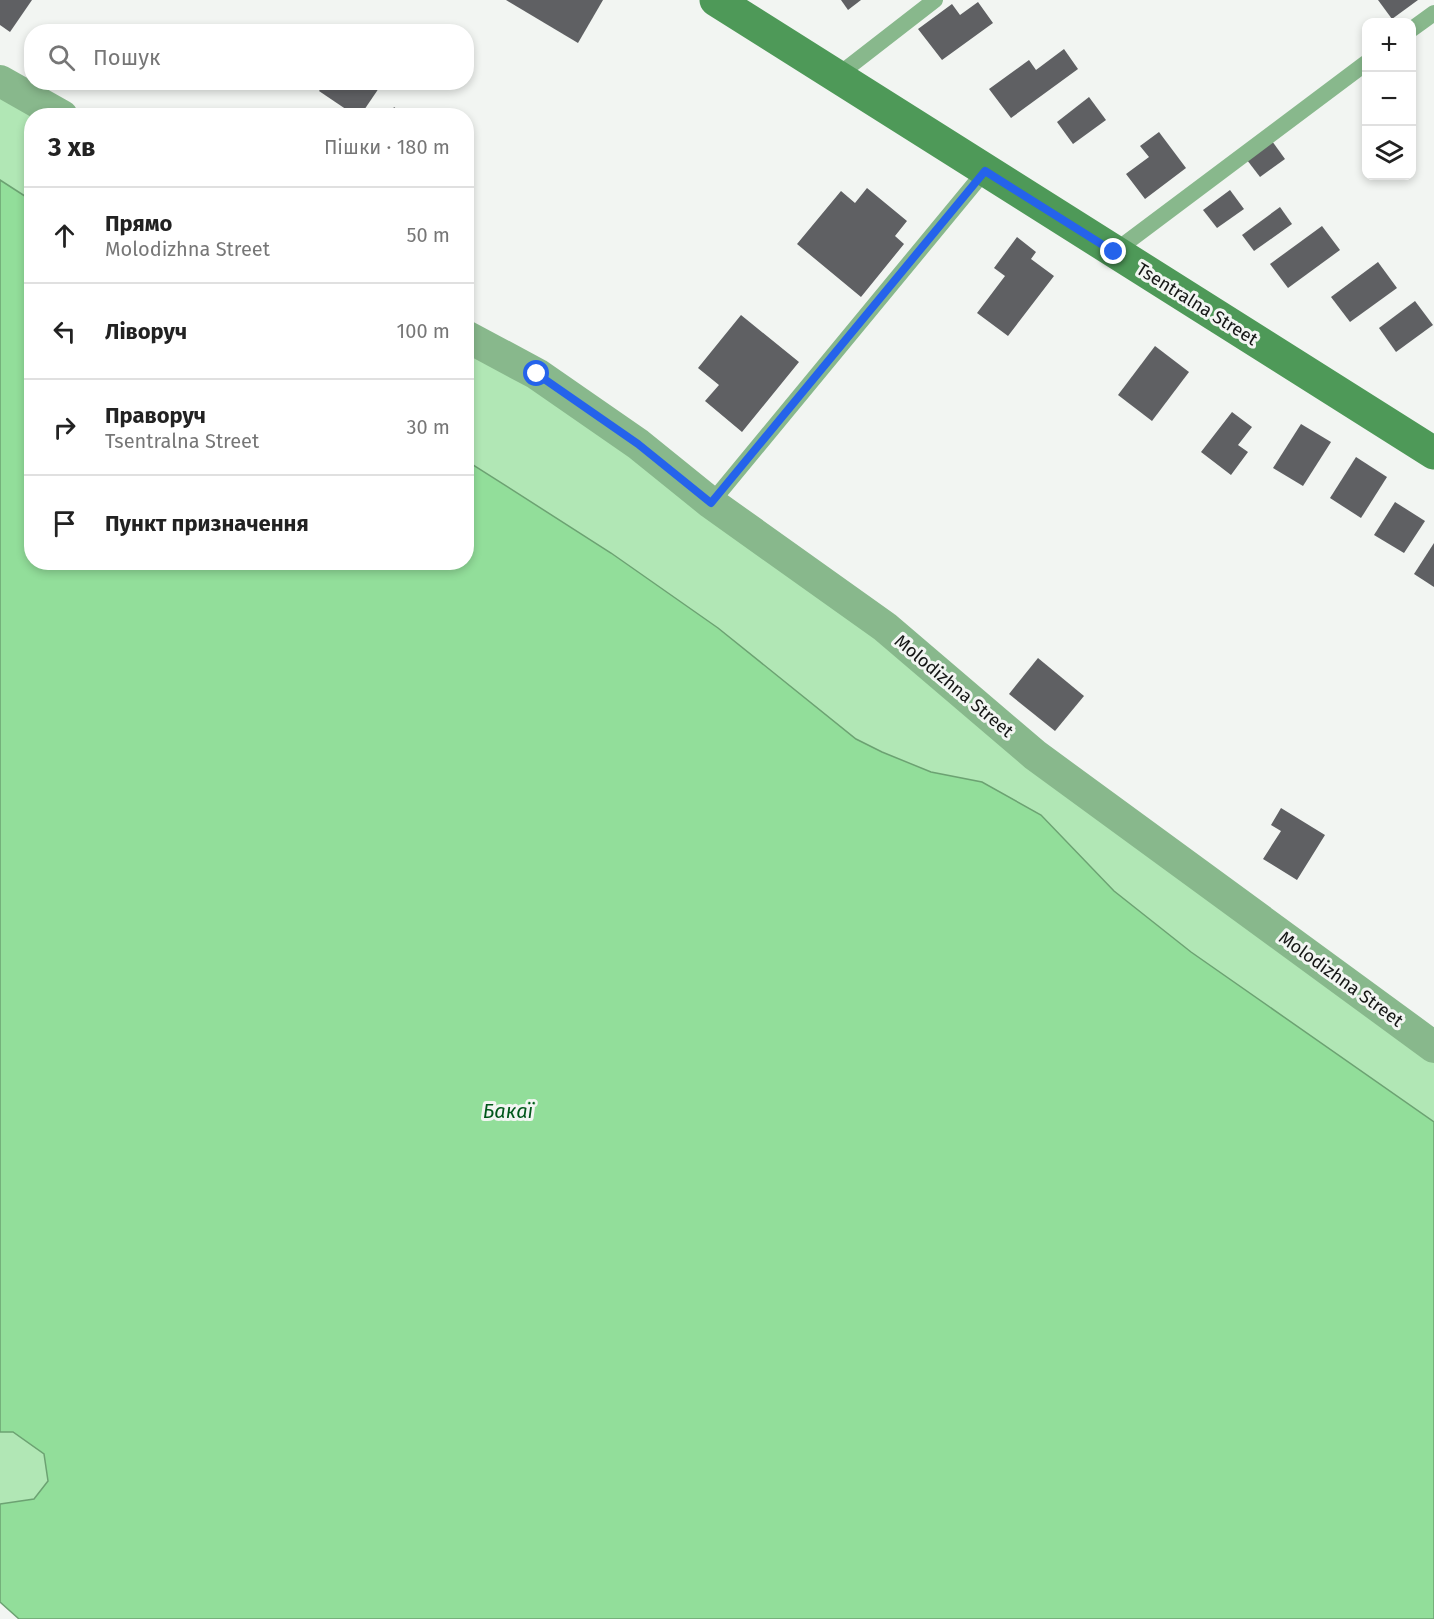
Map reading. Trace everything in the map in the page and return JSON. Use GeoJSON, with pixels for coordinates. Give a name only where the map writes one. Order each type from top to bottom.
{"type":"FeatureCollection","features":[{"type":"Feature","properties":{"kind":"street","name":"Tsentralna Street"},"geometry":{"type":"LineString","coordinates":[[716,0],[1434,453]]}},
{"type":"Feature","properties":{"kind":"street"},"geometry":{"type":"LineString","coordinates":[[0,81],[49,108]]}},
{"type":"Feature","properties":{"kind":"street","name":"Molodizhna Street"},"geometry":{"type":"LineString","coordinates":[[474,340],[537,374],[638,444],[711,503],[885,627],[1035,755],[1434,1047]]}},
{"type":"Feature","properties":{"kind":"lane"},"geometry":{"type":"LineString","coordinates":[[837,76],[935,0]]}},
{"type":"Feature","properties":{"kind":"lane"},"geometry":{"type":"LineString","coordinates":[[1416,26],[1434,13]]}},
{"type":"Feature","properties":{"kind":"lane"},"geometry":{"type":"LineString","coordinates":[[1114,252],[1362,66]]}},
{"type":"Feature","properties":{"kind":"lane"},"geometry":{"type":"LineString","coordinates":[[711,503],[985,171]]}},
{"type":"Feature","properties":{"kind":"shaded area"},"geometry":{"type":"Polygon","coordinates":[[[0,81],[25,108],[24,195],[0,180],[0,81]]]}},
{"type":"Feature","properties":{"kind":"shaded area"},"geometry":{"type":"Polygon","coordinates":[[[474,342],[1434,1047],[1434,1122],[1191,952],[982,782],[931,772],[856,739],[718,628],[611,553],[474,465],[474,342]]]}},
{"type":"Feature","properties":{"kind":"shaded area"},"geometry":{"type":"Polygon","coordinates":[[[0,1432],[13,1432],[44,1454],[48,1481],[34,1499],[0,1504],[0,1432]]]}},
{"type":"Feature","properties":{"kind":"water","name":"Бакаї"},"geometry":{"type":"Polygon","coordinates":[[[0,180],[24,195],[24,570],[474,570],[474,465],[611,553],[718,628],[856,739],[931,772],[982,782],[1041,815],[1114,891],[1191,952],[1434,1122],[1434,1619],[19,1619],[0,1602],[0,1504],[34,1499],[48,1481],[44,1454],[13,1432],[0,1432],[0,180]]]}},
{"type":"Feature","properties":{"kind":"building"},"geometry":{"type":"Polygon","coordinates":[[[0,0],[32,0],[10,32],[0,25],[0,0]]]}},
{"type":"Feature","properties":{"kind":"building"},"geometry":{"type":"Polygon","coordinates":[[[506,0],[603,0],[578,43],[506,0]]]}},
{"type":"Feature","properties":{"kind":"building"},"geometry":{"type":"Polygon","coordinates":[[[841,0],[861,0],[848,10],[841,0]]]}},
{"type":"Feature","properties":{"kind":"building"},"geometry":{"type":"Polygon","coordinates":[[[1378,0],[1418,0],[1393,18],[1378,0]]]}},
{"type":"Feature","properties":{"kind":"building"},"geometry":{"type":"Polygon","coordinates":[[[978,2],[993,23],[942,60],[918,29],[952,4],[960,15],[978,2]]]}},
{"type":"Feature","properties":{"kind":"building"},"geometry":{"type":"Polygon","coordinates":[[[1064,49],[1078,69],[1011,118],[989,89],[1029,60],[1036,70],[1064,49]]]}},
{"type":"Feature","properties":{"kind":"building"},"geometry":{"type":"Polygon","coordinates":[[[378,90],[365,108],[344,108],[319,91],[378,90]]]}},
{"type":"Feature","properties":{"kind":"building"},"geometry":{"type":"Polygon","coordinates":[[[1089,97],[1106,120],[1073,144],[1057,122],[1089,97]]]}},
{"type":"Feature","properties":{"kind":"building"},"geometry":{"type":"Polygon","coordinates":[[[1159,132],[1186,168],[1145,199],[1126,174],[1149,157],[1140,146],[1159,132]]]}},
{"type":"Feature","properties":{"kind":"building"},"geometry":{"type":"Polygon","coordinates":[[[1272,141],[1285,159],[1260,177],[1247,160],[1272,141]]]}},
{"type":"Feature","properties":{"kind":"building"},"geometry":{"type":"Polygon","coordinates":[[[867,188],[907,221],[895,236],[904,244],[861,297],[797,244],[841,191],[855,203],[867,188]]]}},
{"type":"Feature","properties":{"kind":"building"},"geometry":{"type":"Polygon","coordinates":[[[1230,190],[1244,209],[1217,228],[1203,210],[1230,190]]]}},
{"type":"Feature","properties":{"kind":"building"},"geometry":{"type":"Polygon","coordinates":[[[1280,207],[1292,224],[1254,251],[1242,235],[1280,207]]]}},
{"type":"Feature","properties":{"kind":"building"},"geometry":{"type":"Polygon","coordinates":[[[1322,226],[1340,250],[1288,288],[1270,264],[1322,226]]]}},
{"type":"Feature","properties":{"kind":"building"},"geometry":{"type":"Polygon","coordinates":[[[1017,237],[1036,252],[1031,259],[1054,276],[1008,336],[977,313],[1005,276],[994,268],[1017,237]]]}},
{"type":"Feature","properties":{"kind":"building"},"geometry":{"type":"Polygon","coordinates":[[[1378,262],[1397,288],[1350,322],[1331,297],[1378,262]]]}},
{"type":"Feature","properties":{"kind":"building"},"geometry":{"type":"Polygon","coordinates":[[[1415,301],[1433,325],[1396,352],[1379,328],[1415,301]]]}},
{"type":"Feature","properties":{"kind":"building"},"geometry":{"type":"Polygon","coordinates":[[[741,315],[799,362],[742,432],[705,401],[719,385],[698,368],[741,315]]]}},
{"type":"Feature","properties":{"kind":"building"},"geometry":{"type":"Polygon","coordinates":[[[1155,346],[1189,372],[1152,421],[1118,395],[1155,346]]]}},
{"type":"Feature","properties":{"kind":"building"},"geometry":{"type":"Polygon","coordinates":[[[1232,412],[1252,427],[1238,445],[1248,452],[1231,475],[1201,452],[1232,412]]]}},
{"type":"Feature","properties":{"kind":"building"},"geometry":{"type":"Polygon","coordinates":[[[1301,424],[1331,442],[1303,486],[1273,468],[1301,424]]]}},
{"type":"Feature","properties":{"kind":"building"},"geometry":{"type":"Polygon","coordinates":[[[1356,457],[1387,477],[1361,518],[1330,498],[1356,457]]]}},
{"type":"Feature","properties":{"kind":"building"},"geometry":{"type":"Polygon","coordinates":[[[1395,502],[1425,521],[1404,553],[1374,535],[1395,502]]]}},
{"type":"Feature","properties":{"kind":"building"},"geometry":{"type":"Polygon","coordinates":[[[1434,543],[1434,587],[1414,574],[1434,543]]]}},
{"type":"Feature","properties":{"kind":"building"},"geometry":{"type":"Polygon","coordinates":[[[1038,658],[1084,696],[1055,731],[1009,694],[1038,658]]]}},
{"type":"Feature","properties":{"kind":"building"},"geometry":{"type":"Polygon","coordinates":[[[1281,808],[1325,835],[1297,880],[1263,859],[1281,831],[1271,825],[1281,808]]]}},
{"type":"Feature","properties":{"kind":"route"},"geometry":{"type":"LineString","coordinates":[[537,374],[638,444],[711,503],[985,171],[1114,252]]}}]}
